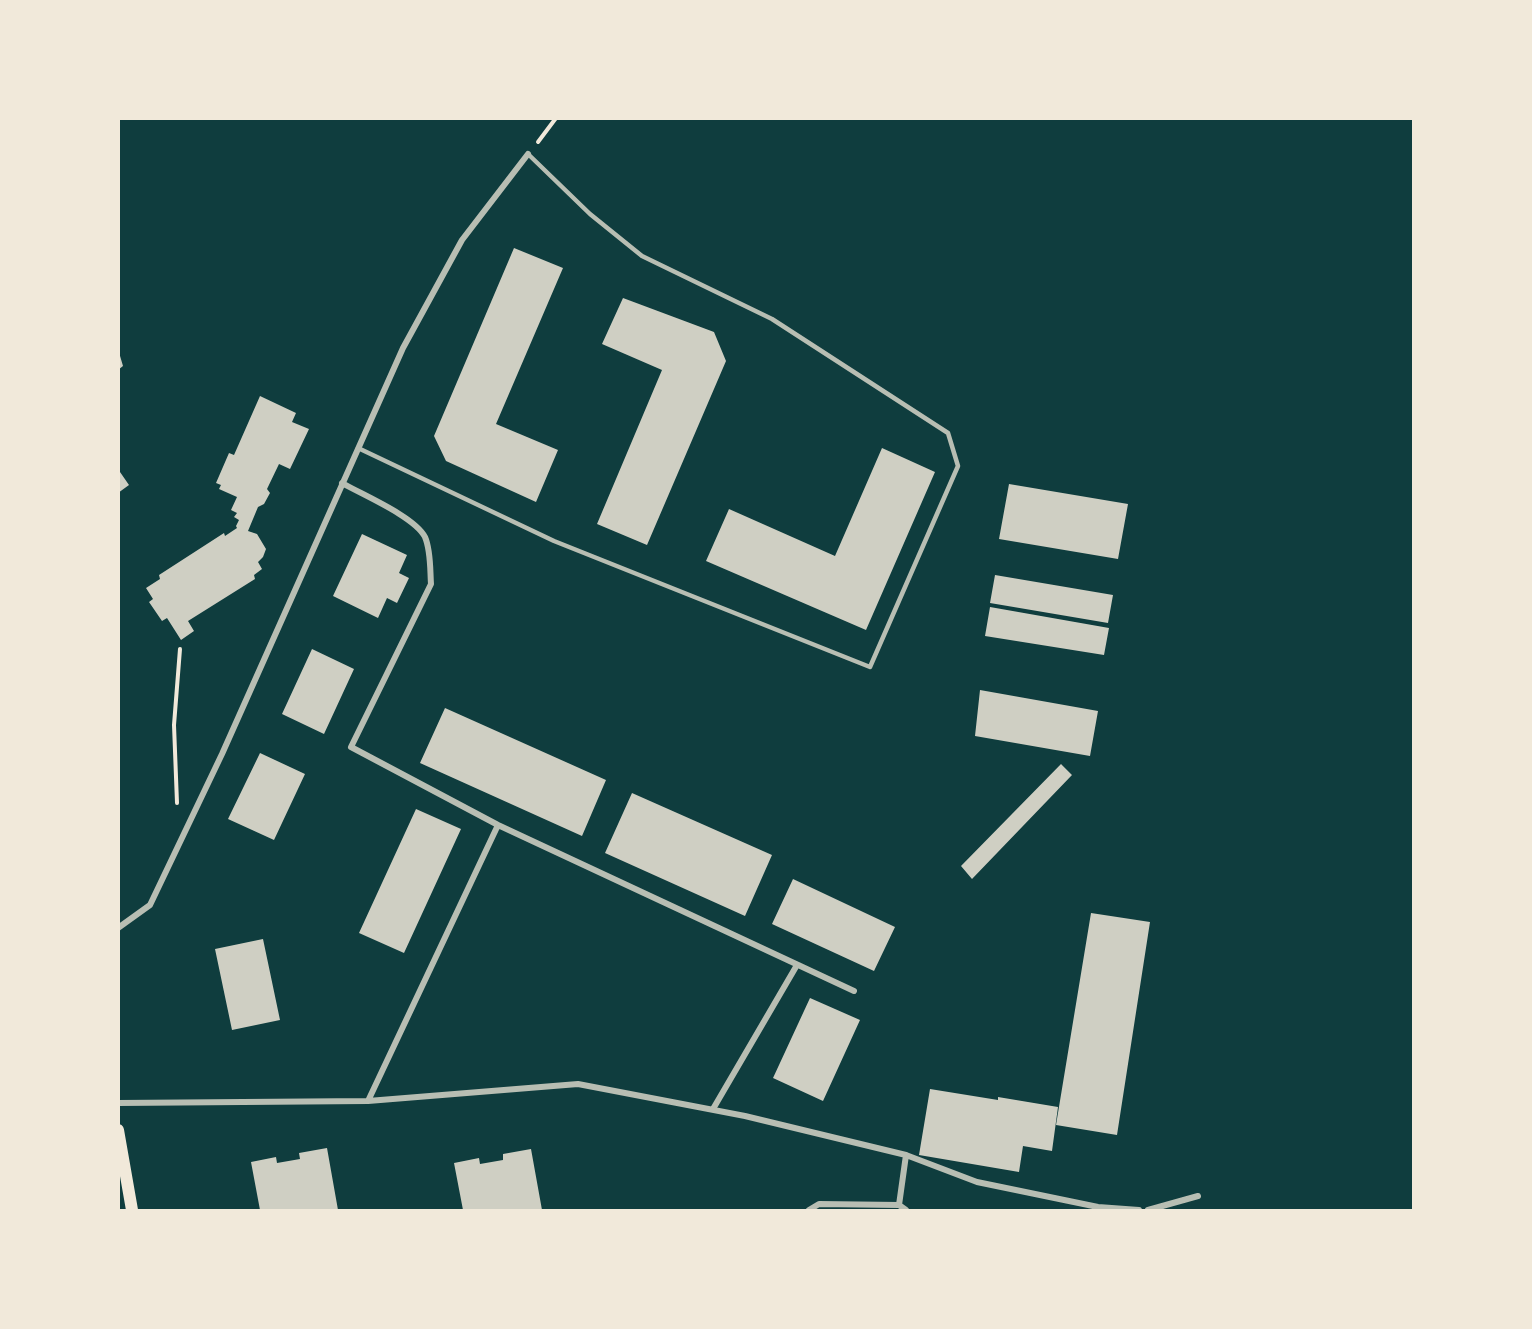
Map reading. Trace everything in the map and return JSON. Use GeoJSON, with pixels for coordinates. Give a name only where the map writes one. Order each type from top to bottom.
{"type":"FeatureCollection","features":[{"type":"Feature","properties":{"kind":"main road"},"geometry":{"type":"LineString","coordinates":[[118,1130],[132,1210]]}},
{"type":"Feature","properties":{"kind":"street"},"geometry":{"type":"LineString","coordinates":[[118,928],[150,905],[222,754],[403,348],[462,240],[528,154]]}},
{"type":"Feature","properties":{"kind":"street"},"geometry":{"type":"LineString","coordinates":[[342,483],[412,522],[425,537],[430,561],[431,584],[351,747],[498,825],[854,991]]}},
{"type":"Feature","properties":{"kind":"street"},"geometry":{"type":"LineString","coordinates":[[368,1101],[498,825]]}},
{"type":"Feature","properties":{"kind":"street"},"geometry":{"type":"LineString","coordinates":[[713,1109],[797,965]]}},
{"type":"Feature","properties":{"kind":"street"},"geometry":{"type":"LineString","coordinates":[[118,1102],[368,1101],[578,1084],[713,1109],[906,1155],[977,1182],[1098,1207],[1139,1210]]}},
{"type":"Feature","properties":{"kind":"street"},"geometry":{"type":"LineString","coordinates":[[899,1205],[906,1155]]}},
{"type":"Feature","properties":{"kind":"street"},"geometry":{"type":"LineString","coordinates":[[1148,1210],[1198,1196]]}},
{"type":"Feature","properties":{"kind":"street"},"geometry":{"type":"LineString","coordinates":[[809,1210],[819,1203],[899,1205],[906,1210]]}},
{"type":"Feature","properties":{"kind":"lane"},"geometry":{"type":"LineString","coordinates":[[358,448],[554,541],[870,667],[958,466],[948,433],[772,319],[642,256],[590,214],[528,154]]}},
{"type":"Feature","properties":{"kind":"path"},"geometry":{"type":"LineString","coordinates":[[528,154],[555,118]]}},
{"type":"Feature","properties":{"kind":"path"},"geometry":{"type":"LineString","coordinates":[[178,845],[174,725],[180,649]]}},
{"type":"Feature","properties":{"kind":"building"},"geometry":{"type":"Polygon","coordinates":[[[514,248],[563,268],[496,424],[558,450],[536,502],[446,461],[434,436],[514,248]]]}},
{"type":"Feature","properties":{"kind":"building"},"geometry":{"type":"Polygon","coordinates":[[[623,298],[714,332],[726,361],[647,545],[597,524],[662,370],[602,344],[623,298]]]}},
{"type":"Feature","properties":{"kind":"building"},"geometry":{"type":"Polygon","coordinates":[[[118,349],[123,366],[118,370],[118,349]]]}},
{"type":"Feature","properties":{"kind":"building"},"geometry":{"type":"Polygon","coordinates":[[[260,396],[296,413],[292,422],[309,429],[290,469],[279,464],[267,489],[270,493],[264,504],[258,507],[248,531],[257,534],[266,549],[258,562],[262,569],[254,575],[255,579],[188,621],[194,631],[181,640],[167,618],[162,621],[149,602],[153,599],[146,588],[160,579],[159,575],[224,533],[225,536],[237,528],[239,520],[234,517],[237,513],[231,510],[237,497],[219,489],[221,485],[216,483],[229,453],[234,455],[260,396]]]}},
{"type":"Feature","properties":{"kind":"building"},"geometry":{"type":"Polygon","coordinates":[[[882,448],[935,472],[866,630],[706,561],[729,509],[835,556],[882,448]]]}},
{"type":"Feature","properties":{"kind":"building"},"geometry":{"type":"Polygon","coordinates":[[[120,472],[129,485],[118,493],[118,473],[120,472]]]}},
{"type":"Feature","properties":{"kind":"building"},"geometry":{"type":"Polygon","coordinates":[[[1009,484],[1128,504],[1118,559],[999,539],[1009,484]]]}},
{"type":"Feature","properties":{"kind":"building"},"geometry":{"type":"Polygon","coordinates":[[[362,534],[407,555],[399,573],[409,578],[397,603],[387,598],[378,618],[333,596],[362,534]]]}},
{"type":"Feature","properties":{"kind":"building"},"geometry":{"type":"Polygon","coordinates":[[[995,575],[1113,595],[1108,623],[990,603],[995,575]]]}},
{"type":"Feature","properties":{"kind":"building"},"geometry":{"type":"Polygon","coordinates":[[[990,607],[1109,628],[1104,655],[985,636],[990,607]]]}},
{"type":"Feature","properties":{"kind":"building"},"geometry":{"type":"Polygon","coordinates":[[[312,649],[354,669],[324,734],[282,714],[312,649]]]}},
{"type":"Feature","properties":{"kind":"building"},"geometry":{"type":"Polygon","coordinates":[[[980,690],[1098,711],[1090,756],[975,736],[980,690]]]}},
{"type":"Feature","properties":{"kind":"building"},"geometry":{"type":"Polygon","coordinates":[[[445,708],[606,780],[582,836],[420,763],[445,708]]]}},
{"type":"Feature","properties":{"kind":"building"},"geometry":{"type":"Polygon","coordinates":[[[260,753],[305,774],[274,840],[228,819],[260,753]]]}},
{"type":"Feature","properties":{"kind":"building"},"geometry":{"type":"Polygon","coordinates":[[[1061,764],[1072,775],[972,879],[961,866],[1061,764]]]}},
{"type":"Feature","properties":{"kind":"building"},"geometry":{"type":"Polygon","coordinates":[[[632,793],[772,855],[745,916],[605,853],[632,793]]]}},
{"type":"Feature","properties":{"kind":"building"},"geometry":{"type":"Polygon","coordinates":[[[416,809],[461,829],[404,953],[359,933],[416,809]]]}},
{"type":"Feature","properties":{"kind":"building"},"geometry":{"type":"Polygon","coordinates":[[[793,879],[895,927],[874,971],[772,924],[793,879]]]}},
{"type":"Feature","properties":{"kind":"building"},"geometry":{"type":"Polygon","coordinates":[[[1091,913],[1150,922],[1117,1135],[1056,1125],[1091,913]]]}},
{"type":"Feature","properties":{"kind":"building"},"geometry":{"type":"Polygon","coordinates":[[[263,939],[280,1020],[232,1030],[215,949],[263,939]]]}},
{"type":"Feature","properties":{"kind":"building"},"geometry":{"type":"Polygon","coordinates":[[[810,998],[860,1020],[823,1101],[773,1078],[810,998]]]}},
{"type":"Feature","properties":{"kind":"building"},"geometry":{"type":"Polygon","coordinates":[[[930,1089],[1058,1107],[1052,1151],[1023,1146],[1019,1172],[919,1155],[930,1089]]]}},
{"type":"Feature","properties":{"kind":"building"},"geometry":{"type":"Polygon","coordinates":[[[327,1148],[338,1210],[260,1210],[251,1162],[276,1157],[277,1163],[300,1159],[299,1153],[327,1148]]]}},
{"type":"Feature","properties":{"kind":"building"},"geometry":{"type":"Polygon","coordinates":[[[531,1149],[542,1210],[463,1210],[454,1163],[479,1158],[480,1164],[503,1160],[503,1154],[531,1149]]]}}]}
